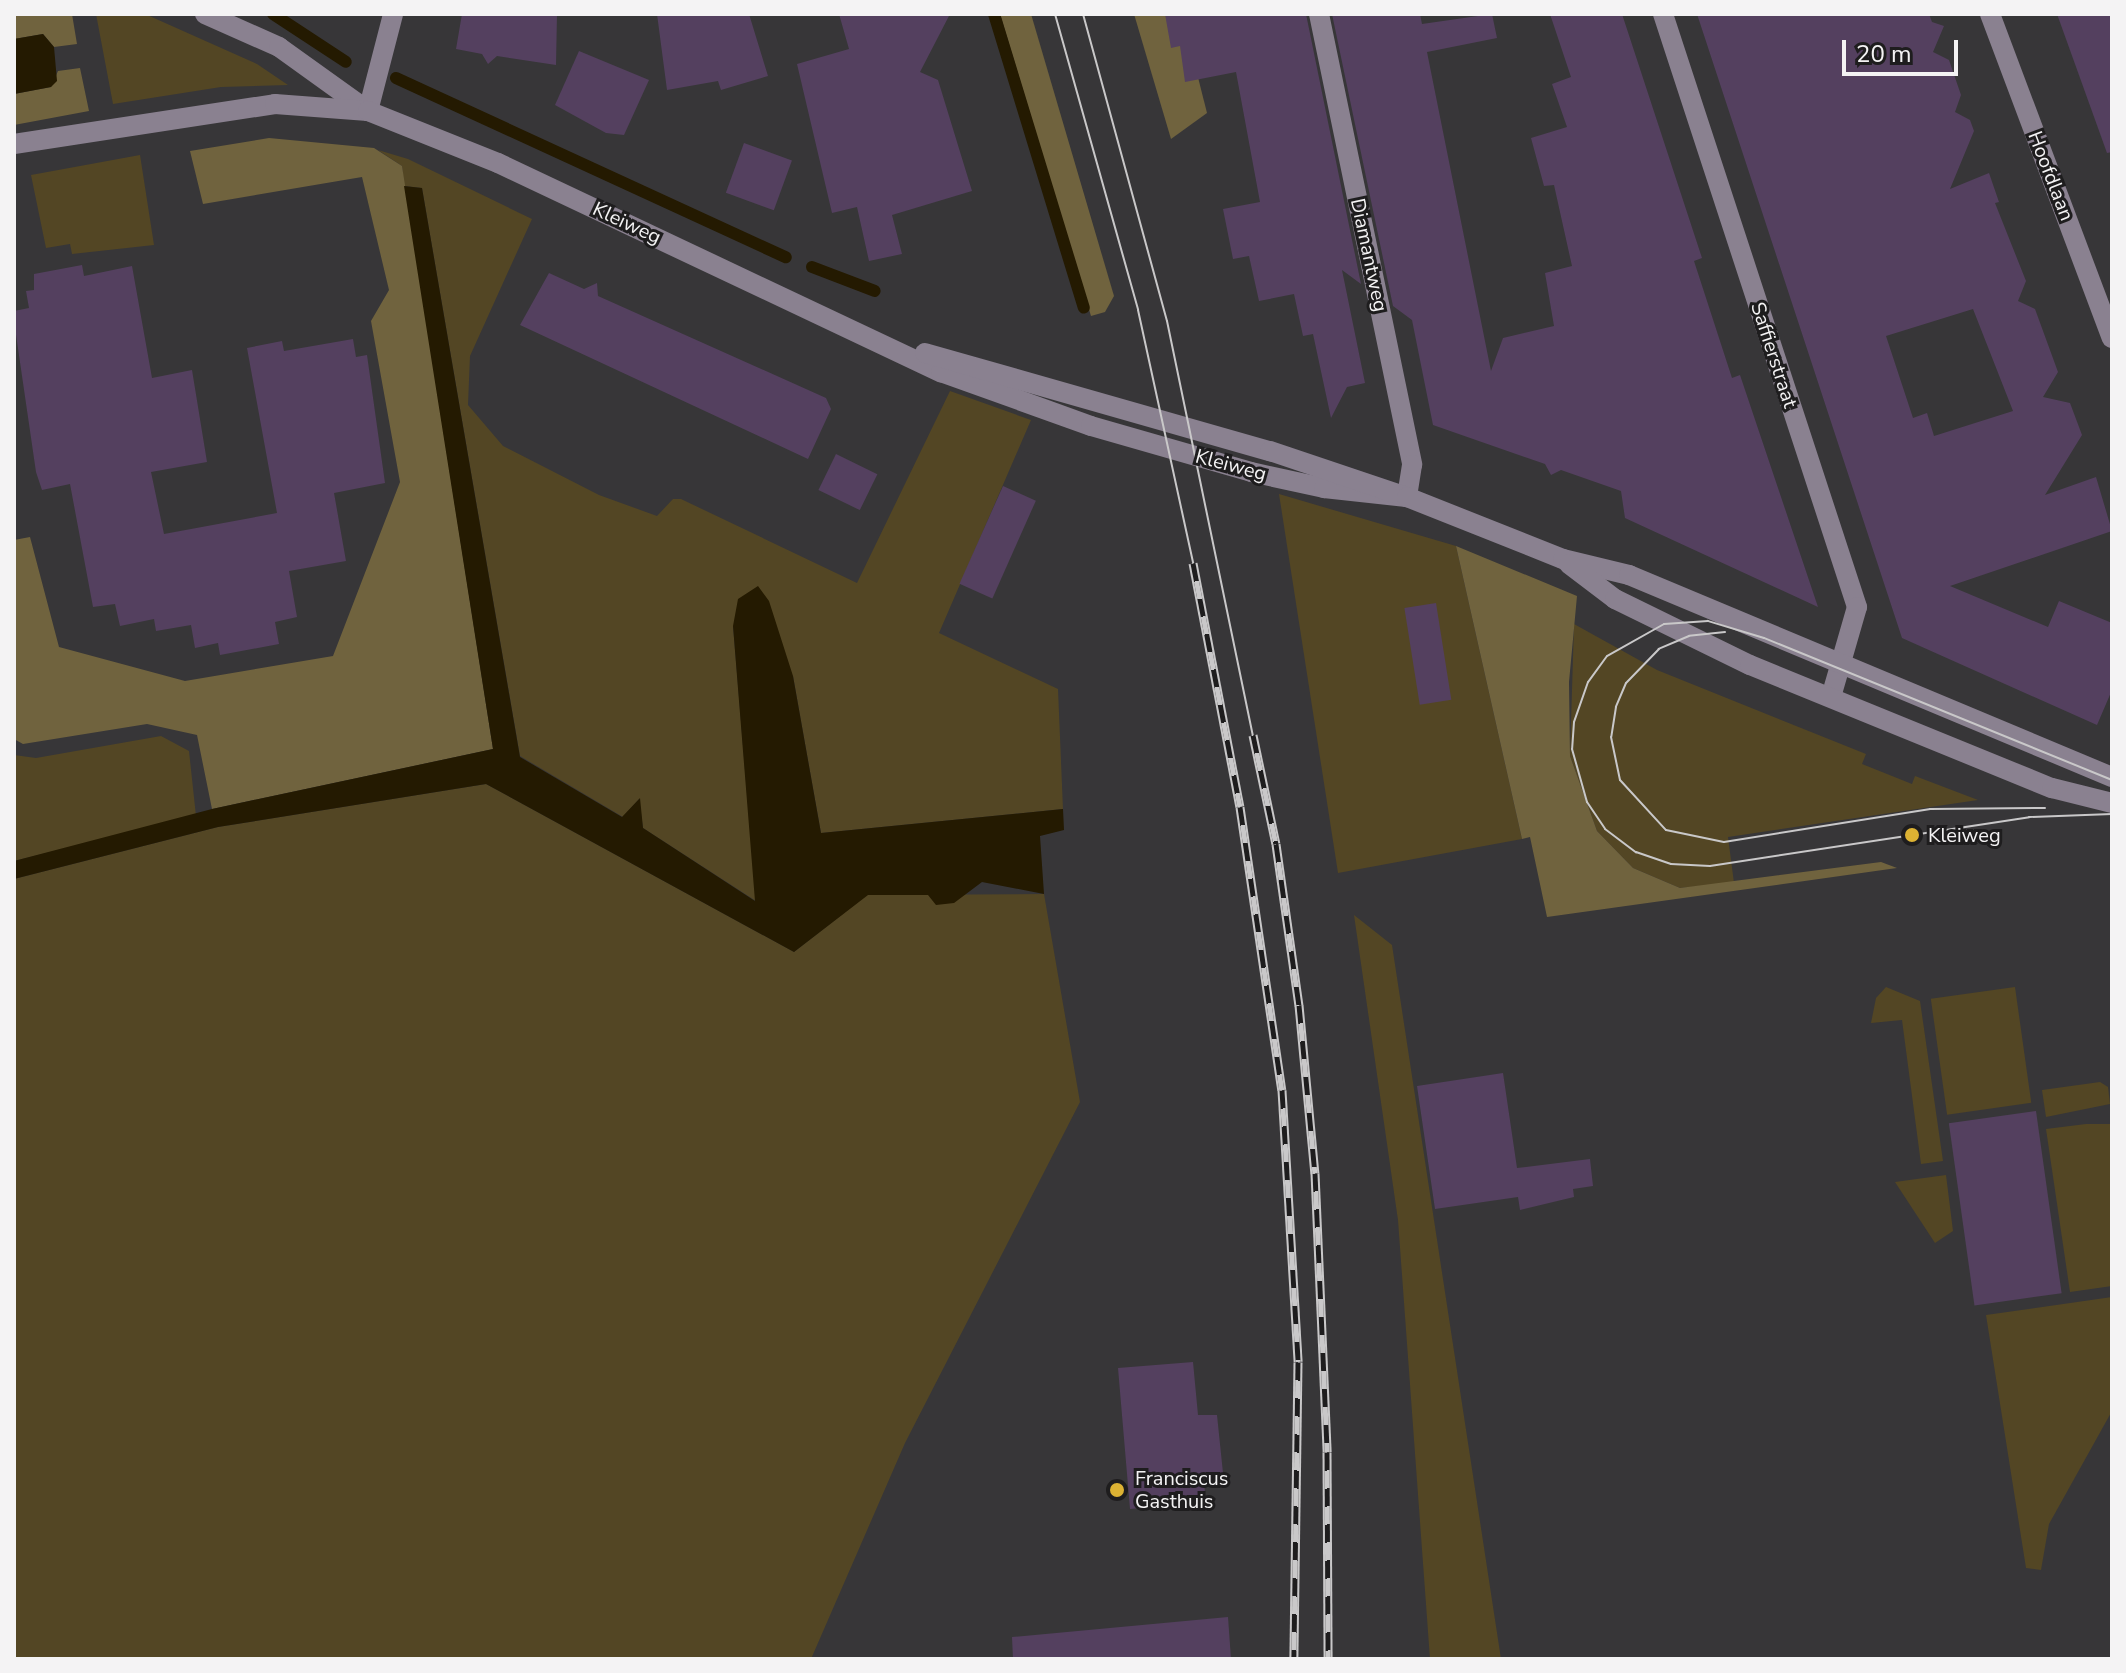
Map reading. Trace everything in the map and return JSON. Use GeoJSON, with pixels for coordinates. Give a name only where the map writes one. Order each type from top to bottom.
{"type":"FeatureCollection","features":[{"type":"Feature","properties":{"kind":"street","name":"Kleiweg"},"geometry":{"type":"LineString","coordinates":[[205,14],[279,47],[368,111],[455,144],[883,341],[941,372],[1091,426],[1280,479],[1407,497],[1563,559],[1629,575],[2112,777]]}},
{"type":"Feature","properties":{"kind":"street"},"geometry":{"type":"LineString","coordinates":[[368,111],[393,14]]}},
{"type":"Feature","properties":{"kind":"street","name":"Diamantweg"},"geometry":{"type":"LineString","coordinates":[[1319,14],[1412,465],[1407,497]]}},
{"type":"Feature","properties":{"kind":"street","name":"Saffierstraat"},"geometry":{"type":"LineString","coordinates":[[1663,14],[1857,607],[1843,665],[1831,697]]}},
{"type":"Feature","properties":{"kind":"street","name":"Hoofdlaan"},"geometry":{"type":"LineString","coordinates":[[1990,14],[2112,338]]}},
{"type":"Feature","properties":{"kind":"street","name":"Kleiweg"},"geometry":{"type":"LineString","coordinates":[[14,144],[275,104],[368,111]]}},
{"type":"Feature","properties":{"kind":"street","name":"Kleiweg"},"geometry":{"type":"LineString","coordinates":[[1563,559],[1615,599],[1750,665],[2052,788],[2112,803]]}},
{"type":"Feature","properties":{"kind":"shaded area"},"geometry":{"type":"Polygon","coordinates":[[[14,14],[72,14],[77,44],[54,47],[43,34],[14,39],[14,14]]]}},
{"type":"Feature","properties":{"kind":"shaded area"},"geometry":{"type":"Polygon","coordinates":[[[96,14],[145,14],[257,64],[288,85],[221,87],[113,104],[96,14]]]}},
{"type":"Feature","properties":{"kind":"shaded area"},"geometry":{"type":"Polygon","coordinates":[[[1000,14],[1031,14],[1114,296],[1105,312],[1091,316],[1000,14]]]}},
{"type":"Feature","properties":{"kind":"shaded area"},"geometry":{"type":"Polygon","coordinates":[[[1134,14],[1182,14],[1207,113],[1171,139],[1134,14]]]}},
{"type":"Feature","properties":{"kind":"shaded area"},"geometry":{"type":"Polygon","coordinates":[[[43,34],[54,47],[57,81],[51,87],[14,94],[14,39],[43,34]]]}},
{"type":"Feature","properties":{"kind":"shaded area"},"geometry":{"type":"Polygon","coordinates":[[[80,68],[89,111],[14,125],[14,94],[51,87],[58,71],[80,68]]]}},
{"type":"Feature","properties":{"kind":"shaded area"},"geometry":{"type":"Polygon","coordinates":[[[269,138],[374,148],[402,166],[493,749],[212,809],[197,735],[147,724],[23,744],[14,739],[14,540],[30,537],[59,647],[185,681],[333,656],[400,482],[371,321],[389,290],[362,177],[203,204],[190,151],[269,138]]]}},
{"type":"Feature","properties":{"kind":"shaded area"},"geometry":{"type":"Polygon","coordinates":[[[378,150],[408,159],[532,219],[470,356],[468,405],[503,446],[599,495],[657,516],[673,499],[681,499],[857,583],[950,391],[1031,420],[939,633],[1058,689],[1063,809],[821,833],[793,676],[733,626],[756,901],[643,828],[639,799],[623,817],[520,756],[422,188],[404,186],[402,166],[378,150]]]}},
{"type":"Feature","properties":{"kind":"shaded area"},"geometry":{"type":"Polygon","coordinates":[[[140,155],[154,245],[72,254],[70,244],[46,248],[31,175],[140,155]]]}},
{"type":"Feature","properties":{"kind":"shaded area"},"geometry":{"type":"Polygon","coordinates":[[[404,186],[422,188],[520,757],[622,817],[640,798],[643,828],[755,901],[733,626],[738,599],[758,586],[769,601],[793,676],[821,833],[1063,809],[1064,830],[1040,836],[1044,894],[982,882],[954,903],[936,905],[928,895],[868,895],[794,952],[486,784],[218,827],[14,879],[14,861],[212,809],[493,749],[404,186]]]}},
{"type":"Feature","properties":{"kind":"shaded area"},"geometry":{"type":"Polygon","coordinates":[[[1279,494],[1456,546],[1522,839],[1338,873],[1279,494]]]}},
{"type":"Feature","properties":{"kind":"shaded area"},"geometry":{"type":"Polygon","coordinates":[[[1456,546],[1577,596],[1569,682],[1570,756],[1597,831],[1633,868],[1680,888],[1881,862],[1897,868],[1547,917],[1530,837],[1522,839],[1456,546]]]}},
{"type":"Feature","properties":{"kind":"shaded area"},"geometry":{"type":"Polygon","coordinates":[[[1574,624],[1657,670],[1866,754],[1862,764],[1912,784],[1915,776],[1978,800],[1728,837],[1734,883],[1680,888],[1633,868],[1597,831],[1570,756],[1574,624]]]}},
{"type":"Feature","properties":{"kind":"shaded area"},"geometry":{"type":"Polygon","coordinates":[[[161,736],[189,751],[196,816],[14,861],[14,755],[36,758],[161,736]]]}},
{"type":"Feature","properties":{"kind":"shaded area"},"geometry":{"type":"Polygon","coordinates":[[[486,784],[794,952],[867,895],[1044,894],[1080,1102],[905,1443],[811,1659],[14,1659],[14,879],[218,827],[486,784]]]}},
{"type":"Feature","properties":{"kind":"shaded area"},"geometry":{"type":"Polygon","coordinates":[[[1354,915],[1392,945],[1501,1659],[1430,1659],[1398,1220],[1354,915]]]}},
{"type":"Feature","properties":{"kind":"shaded area"},"geometry":{"type":"Polygon","coordinates":[[[1886,987],[1920,1001],[1943,1161],[1921,1164],[1902,1020],[1871,1023],[1876,998],[1886,987]]]}},
{"type":"Feature","properties":{"kind":"shaded area"},"geometry":{"type":"Polygon","coordinates":[[[2015,987],[2031,1103],[1947,1115],[1931,999],[2015,987]]]}},
{"type":"Feature","properties":{"kind":"shaded area"},"geometry":{"type":"Polygon","coordinates":[[[2100,1082],[2108,1087],[2110,1104],[2046,1117],[2042,1090],[2100,1082]]]}},
{"type":"Feature","properties":{"kind":"shaded area"},"geometry":{"type":"Polygon","coordinates":[[[2112,1124],[2112,1286],[2070,1292],[2046,1129],[2112,1124]]]}},
{"type":"Feature","properties":{"kind":"shaded area"},"geometry":{"type":"Polygon","coordinates":[[[1946,1175],[1953,1231],[1935,1243],[1895,1182],[1946,1175]]]}},
{"type":"Feature","properties":{"kind":"shaded area"},"geometry":{"type":"Polygon","coordinates":[[[2112,1297],[2112,1411],[2049,1524],[2041,1570],[2026,1568],[1986,1315],[2112,1297]]]}},
{"type":"Feature","properties":{"kind":"building"},"geometry":{"type":"Polygon","coordinates":[[[462,14],[557,14],[556,65],[497,56],[488,64],[482,54],[456,49],[462,14]]]}},
{"type":"Feature","properties":{"kind":"building"},"geometry":{"type":"Polygon","coordinates":[[[657,14],[749,14],[768,76],[721,90],[718,81],[667,90],[657,14]]]}},
{"type":"Feature","properties":{"kind":"building"},"geometry":{"type":"Polygon","coordinates":[[[839,14],[950,14],[920,72],[938,80],[972,191],[892,215],[902,254],[869,261],[857,207],[832,213],[797,64],[849,49],[839,14]]]}},
{"type":"Feature","properties":{"kind":"building"},"geometry":{"type":"Polygon","coordinates":[[[1165,14],[1306,14],[1361,284],[1342,270],[1365,383],[1347,387],[1331,418],[1313,334],[1303,336],[1294,294],[1259,301],[1249,256],[1233,259],[1223,209],[1260,202],[1236,72],[1185,82],[1180,46],[1171,48],[1165,14]]]}},
{"type":"Feature","properties":{"kind":"building"},"geometry":{"type":"Polygon","coordinates":[[[1332,14],[1420,14],[1422,24],[1492,14],[1497,38],[1427,52],[1491,371],[1503,338],[1554,326],[1545,273],[1572,266],[1554,185],[1544,186],[1531,138],[1567,127],[1552,84],[1571,77],[1550,14],[1622,14],[1702,258],[1694,261],[1732,378],[1740,375],[1818,607],[1625,518],[1621,491],[1561,470],[1551,475],[1545,464],[1433,425],[1412,320],[1393,306],[1332,14]]]}},
{"type":"Feature","properties":{"kind":"building"},"geometry":{"type":"Polygon","coordinates":[[[1697,14],[1929,14],[1932,22],[1944,26],[1933,52],[1949,60],[1961,95],[1955,112],[1970,120],[1974,131],[1950,189],[1989,173],[1999,202],[1995,203],[2026,281],[2018,301],[2035,309],[2058,372],[2043,397],[2070,403],[2082,435],[2045,495],[2096,477],[2112,531],[1950,586],[2048,627],[2059,601],[2112,623],[2112,690],[2097,725],[1902,638],[1697,14]],[[1973,309],[1886,336],[1913,418],[1927,413],[1934,436],[2013,411],[1973,309]]]}},
{"type":"Feature","properties":{"kind":"building"},"geometry":{"type":"Polygon","coordinates":[[[2057,14],[2112,14],[2112,152],[2107,153],[2057,14]]]}},
{"type":"Feature","properties":{"kind":"building"},"geometry":{"type":"Polygon","coordinates":[[[579,51],[649,80],[624,135],[606,133],[555,105],[579,51]]]}},
{"type":"Feature","properties":{"kind":"building"},"geometry":{"type":"Polygon","coordinates":[[[744,143],[792,160],[774,210],[726,193],[744,143]]]}},
{"type":"Feature","properties":{"kind":"building"},"geometry":{"type":"Polygon","coordinates":[[[82,265],[84,276],[132,266],[152,378],[192,370],[207,462],[151,472],[164,534],[277,513],[247,348],[282,341],[284,351],[353,339],[356,357],[367,355],[385,483],[334,493],[346,561],[289,571],[297,617],[275,622],[279,644],[220,655],[218,643],[195,648],[191,625],[156,631],[154,619],[120,626],[115,604],[93,607],[70,484],[42,490],[36,472],[14,321],[14,311],[29,308],[26,291],[34,290],[34,274],[82,265]]]}},
{"type":"Feature","properties":{"kind":"building"},"geometry":{"type":"Polygon","coordinates":[[[549,273],[584,289],[597,283],[598,296],[826,398],[831,409],[808,459],[520,325],[549,273]]]}},
{"type":"Feature","properties":{"kind":"building"},"geometry":{"type":"Polygon","coordinates":[[[836,454],[877,474],[860,510],[818,490],[836,454]]]}},
{"type":"Feature","properties":{"kind":"building"},"geometry":{"type":"Polygon","coordinates":[[[1003,486],[1036,501],[992,598],[959,584],[1003,486]]]}},
{"type":"Feature","properties":{"kind":"building"},"geometry":{"type":"Polygon","coordinates":[[[1436,603],[1451,700],[1420,705],[1404,608],[1436,603]]]}},
{"type":"Feature","properties":{"kind":"building"},"geometry":{"type":"Polygon","coordinates":[[[1503,1073],[1517,1168],[1590,1159],[1593,1186],[1573,1189],[1574,1197],[1520,1210],[1518,1197],[1435,1209],[1417,1086],[1503,1073]]]}},
{"type":"Feature","properties":{"kind":"building"},"geometry":{"type":"Polygon","coordinates":[[[2036,1111],[2062,1293],[1974,1305],[1949,1123],[2036,1111]]]}},
{"type":"Feature","properties":{"kind":"building"},"geometry":{"type":"Polygon","coordinates":[[[1193,1362],[1198,1415],[1217,1415],[1223,1473],[1203,1473],[1206,1502],[1130,1509],[1118,1368],[1193,1362]]]}},
{"type":"Feature","properties":{"kind":"building"},"geometry":{"type":"Polygon","coordinates":[[[1228,1617],[1231,1659],[1013,1659],[1012,1637],[1228,1617]]]}},
{"type":"Feature","properties":{"kind":"waterway"},"geometry":{"type":"LineString","coordinates":[[273,14],[346,62]]}},
{"type":"Feature","properties":{"kind":"waterway"},"geometry":{"type":"LineString","coordinates":[[994,14],[1084,308]]}},
{"type":"Feature","properties":{"kind":"waterway"},"geometry":{"type":"LineString","coordinates":[[396,78],[786,257]]}},
{"type":"Feature","properties":{"kind":"waterway"},"geometry":{"type":"LineString","coordinates":[[812,267],[875,291]]}},
{"type":"Feature","properties":{"kind":"tram line"},"geometry":{"type":"LineString","coordinates":[[1055,14],[1138,310],[1193,563]]}},
{"type":"Feature","properties":{"kind":"tram line"},"geometry":{"type":"LineString","coordinates":[[1083,14],[1167,321],[1253,735]]}},
{"type":"Feature","properties":{"kind":"tram line"},"geometry":{"type":"LineString","coordinates":[[2112,780],[1764,638],[1708,621],[1664,624],[1607,656],[1588,682],[1574,722],[1572,749],[1587,802],[1605,829],[1636,852],[1671,864],[1710,866],[2029,817],[2112,814]]}},
{"type":"Feature","properties":{"kind":"tram line"},"geometry":{"type":"LineString","coordinates":[[1725,632],[1689,636],[1659,649],[1626,683],[1616,707],[1611,737],[1620,780],[1666,830],[1724,842],[1930,809],[2045,808]]}},
{"type":"Feature","properties":{"kind":"railway"},"geometry":{"type":"LineString","coordinates":[[1193,563],[1240,807],[1282,1090],[1298,1362],[1294,1659]]}},
{"type":"Feature","properties":{"kind":"railway"},"geometry":{"type":"LineString","coordinates":[[1253,735],[1276,844],[1299,1005],[1315,1173],[1327,1452],[1328,1659]]}},
{"type":"Feature","properties":{"kind":"place","name":"Kleiweg"},"geometry":{"type":"Point","coordinates":[1912,835]}},
{"type":"Feature","properties":{"kind":"place","name":"Franciscus Gasthuis"},"geometry":{"type":"Point","coordinates":[1117,1490]}}]}
